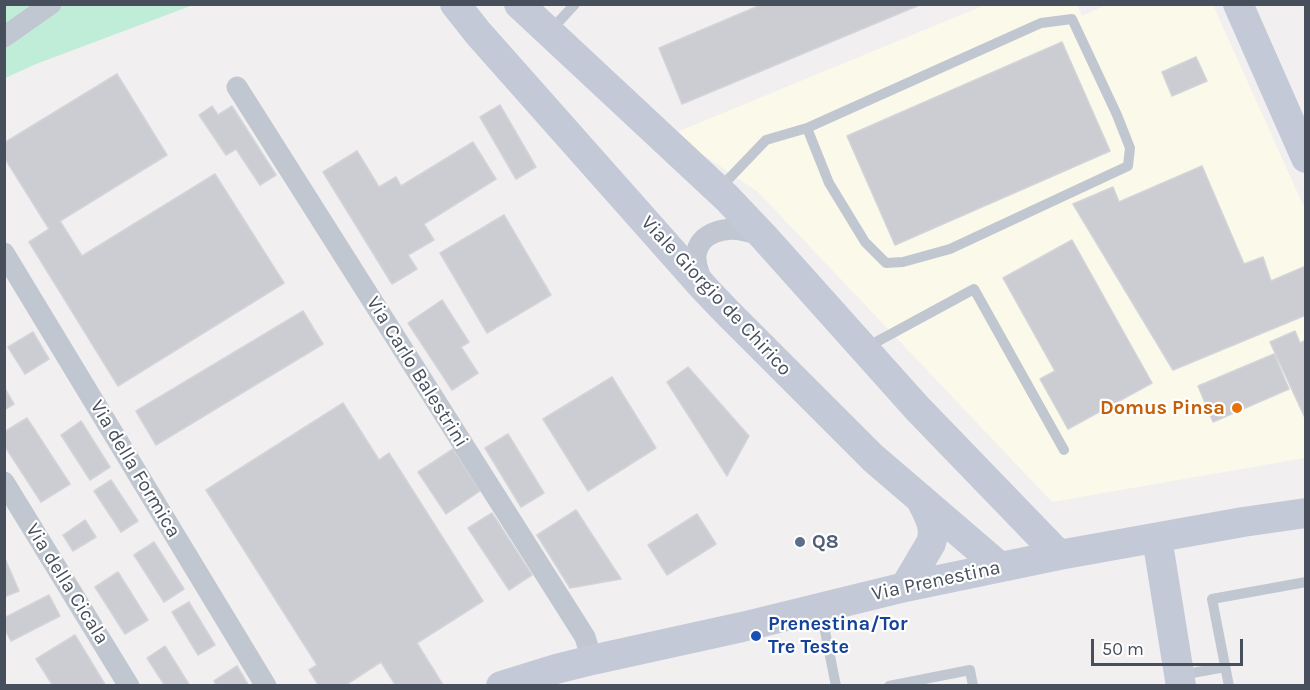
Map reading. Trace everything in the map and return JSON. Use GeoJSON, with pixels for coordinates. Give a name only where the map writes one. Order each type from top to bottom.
{"type":"FeatureCollection","features":[{"type":"Feature","properties":{"kind":"street"},"geometry":{"type":"LineString","coordinates":[[4,37],[51,4]]}},
{"type":"Feature","properties":{"kind":"street","name":"Viale Giorgio de Chirico"},"geometry":{"type":"LineString","coordinates":[[455,4],[478,33],[705,289],[873,458],[1000,567]]}},
{"type":"Feature","properties":{"kind":"street"},"geometry":{"type":"LineString","coordinates":[[519,4],[764,237],[917,408],[1059,555]]}},
{"type":"Feature","properties":{"kind":"street"},"geometry":{"type":"LineString","coordinates":[[1238,4],[1305,158]]}},
{"type":"Feature","properties":{"kind":"street","name":"Via Carlo Balestrini"},"geometry":{"type":"LineString","coordinates":[[237,87],[585,637],[592,660]]}},
{"type":"Feature","properties":{"kind":"street"},"geometry":{"type":"LineString","coordinates":[[705,289],[698,270],[696,255],[700,244],[707,236],[713,232],[734,230],[764,237]]}},
{"type":"Feature","properties":{"kind":"street","name":"Via della Formica"},"geometry":{"type":"LineString","coordinates":[[4,253],[266,686]]}},
{"type":"Feature","properties":{"kind":"street","name":"Via della Cicala"},"geometry":{"type":"LineString","coordinates":[[4,482],[129,686]]}},
{"type":"Feature","properties":{"kind":"street"},"geometry":{"type":"LineString","coordinates":[[905,587],[933,536],[931,523],[920,498]]}},
{"type":"Feature","properties":{"kind":"street"},"geometry":{"type":"LineString","coordinates":[[1242,522],[1305,502]]}},
{"type":"Feature","properties":{"kind":"street","name":"Via Prenestina"},"geometry":{"type":"LineString","coordinates":[[501,686],[592,660],[742,627],[905,587],[1059,555],[1305,513]]}},
{"type":"Feature","properties":{"kind":"street"},"geometry":{"type":"LineString","coordinates":[[1157,538],[1180,680]]}},
{"type":"Feature","properties":{"kind":"lane"},"geometry":{"type":"LineString","coordinates":[[548,33],[575,4]]}},
{"type":"Feature","properties":{"kind":"lane"},"geometry":{"type":"LineString","coordinates":[[718,191],[766,140],[807,128],[1041,22],[1072,20],[1130,148],[1128,166],[950,249],[903,262],[886,262],[865,242],[829,183],[807,128]]}},
{"type":"Feature","properties":{"kind":"lane"},"geometry":{"type":"LineString","coordinates":[[864,348],[974,289],[1064,450]]}},
{"type":"Feature","properties":{"kind":"lane"},"geometry":{"type":"LineString","coordinates":[[1229,686],[1212,599],[1305,582]]}},
{"type":"Feature","properties":{"kind":"lane"},"geometry":{"type":"LineString","coordinates":[[820,607],[836,686]]}},
{"type":"Feature","properties":{"kind":"lane"},"geometry":{"type":"LineString","coordinates":[[1180,680],[1225,667]]}},
{"type":"Feature","properties":{"kind":"lane"},"geometry":{"type":"LineString","coordinates":[[889,686],[970,670],[973,686]]}},
{"type":"Feature","properties":{"kind":"shaded area"},"geometry":{"type":"Polygon","coordinates":[[[985,5],[1077,5],[1082,16],[1106,5],[1213,5],[1305,209],[1305,458],[1052,502],[758,192],[672,134],[985,5]]]}},
{"type":"Feature","properties":{"kind":"green space"},"geometry":{"type":"Polygon","coordinates":[[[4,5],[193,5],[36,64],[5,78],[4,5]]]}},
{"type":"Feature","properties":{"kind":"building"},"geometry":{"type":"Polygon","coordinates":[[[763,4],[922,4],[682,104],[659,48],[763,4]]]}},
{"type":"Feature","properties":{"kind":"building"},"geometry":{"type":"Polygon","coordinates":[[[1062,42],[1110,151],[895,245],[847,136],[1062,42]]]}},
{"type":"Feature","properties":{"kind":"building"},"geometry":{"type":"Polygon","coordinates":[[[1196,57],[1207,81],[1172,96],[1162,72],[1196,57]]]}},
{"type":"Feature","properties":{"kind":"building"},"geometry":{"type":"Polygon","coordinates":[[[117,74],[167,155],[60,221],[82,256],[215,174],[284,283],[118,386],[29,242],[49,229],[4,157],[4,143],[117,74]]]}},
{"type":"Feature","properties":{"kind":"building"},"geometry":{"type":"Polygon","coordinates":[[[500,105],[536,167],[516,179],[480,117],[500,105]]]}},
{"type":"Feature","properties":{"kind":"building"},"geometry":{"type":"Polygon","coordinates":[[[212,106],[218,115],[232,106],[276,175],[260,185],[236,149],[226,155],[199,115],[212,106]]]}},
{"type":"Feature","properties":{"kind":"building"},"geometry":{"type":"Polygon","coordinates":[[[473,142],[496,179],[424,224],[434,240],[408,255],[417,269],[392,284],[323,172],[357,151],[379,187],[396,177],[401,186],[473,142]]]}},
{"type":"Feature","properties":{"kind":"building"},"geometry":{"type":"Polygon","coordinates":[[[1202,166],[1244,264],[1263,257],[1271,281],[1306,266],[1306,315],[1173,370],[1073,204],[1113,187],[1119,202],[1202,166]]]}},
{"type":"Feature","properties":{"kind":"building"},"geometry":{"type":"Polygon","coordinates":[[[504,215],[551,295],[487,333],[440,253],[504,215]]]}},
{"type":"Feature","properties":{"kind":"building"},"geometry":{"type":"Polygon","coordinates":[[[1072,240],[1152,383],[1068,429],[1040,379],[1055,371],[1003,278],[1072,240]]]}},
{"type":"Feature","properties":{"kind":"building"},"geometry":{"type":"Polygon","coordinates":[[[442,300],[469,342],[461,347],[478,373],[452,390],[408,323],[442,300]]]}},
{"type":"Feature","properties":{"kind":"building"},"geometry":{"type":"Polygon","coordinates":[[[303,311],[323,344],[156,445],[136,411],[303,311]]]}},
{"type":"Feature","properties":{"kind":"building"},"geometry":{"type":"Polygon","coordinates":[[[1295,331],[1300,343],[1306,340],[1306,420],[1270,342],[1295,331]]]}},
{"type":"Feature","properties":{"kind":"building"},"geometry":{"type":"Polygon","coordinates":[[[33,332],[49,359],[25,374],[8,347],[33,332]]]}},
{"type":"Feature","properties":{"kind":"building"},"geometry":{"type":"Polygon","coordinates":[[[1274,354],[1289,389],[1213,422],[1198,386],[1274,354]]]}},
{"type":"Feature","properties":{"kind":"building"},"geometry":{"type":"Polygon","coordinates":[[[688,367],[749,436],[727,476],[667,382],[688,367]]]}},
{"type":"Feature","properties":{"kind":"building"},"geometry":{"type":"Polygon","coordinates":[[[612,377],[656,448],[588,491],[543,419],[612,377]]]}},
{"type":"Feature","properties":{"kind":"building"},"geometry":{"type":"Polygon","coordinates":[[[4,387],[14,404],[4,410],[4,387]]]}},
{"type":"Feature","properties":{"kind":"building"},"geometry":{"type":"Polygon","coordinates":[[[343,403],[379,460],[389,453],[483,601],[417,643],[443,685],[396,686],[381,662],[344,686],[319,686],[309,670],[317,665],[206,490],[343,403]]]}},
{"type":"Feature","properties":{"kind":"building"},"geometry":{"type":"Polygon","coordinates":[[[27,418],[70,484],[41,502],[4,445],[4,432],[27,418]]]}},
{"type":"Feature","properties":{"kind":"building"},"geometry":{"type":"Polygon","coordinates":[[[81,421],[110,467],[90,480],[61,435],[81,421]]]}},
{"type":"Feature","properties":{"kind":"building"},"geometry":{"type":"Polygon","coordinates":[[[508,434],[544,493],[521,507],[485,448],[508,434]]]}},
{"type":"Feature","properties":{"kind":"building"},"geometry":{"type":"Polygon","coordinates":[[[453,449],[480,491],[446,514],[418,472],[453,449]]]}},
{"type":"Feature","properties":{"kind":"building"},"geometry":{"type":"Polygon","coordinates":[[[111,480],[138,521],[121,532],[94,491],[111,480]]]}},
{"type":"Feature","properties":{"kind":"building"},"geometry":{"type":"Polygon","coordinates":[[[576,510],[621,579],[570,588],[537,535],[576,510]]]}},
{"type":"Feature","properties":{"kind":"building"},"geometry":{"type":"Polygon","coordinates":[[[492,513],[532,575],[509,590],[468,528],[492,513]]]}},
{"type":"Feature","properties":{"kind":"building"},"geometry":{"type":"Polygon","coordinates":[[[697,514],[716,544],[667,575],[648,545],[697,514]]]}},
{"type":"Feature","properties":{"kind":"building"},"geometry":{"type":"Polygon","coordinates":[[[85,520],[96,537],[73,551],[63,535],[85,520]]]}},
{"type":"Feature","properties":{"kind":"building"},"geometry":{"type":"Polygon","coordinates":[[[154,542],[184,589],[164,602],[134,555],[154,542]]]}},
{"type":"Feature","properties":{"kind":"building"},"geometry":{"type":"Polygon","coordinates":[[[4,556],[19,591],[4,597],[4,556]]]}},
{"type":"Feature","properties":{"kind":"building"},"geometry":{"type":"Polygon","coordinates":[[[118,572],[148,620],[125,634],[95,587],[118,572]]]}},
{"type":"Feature","properties":{"kind":"building"},"geometry":{"type":"Polygon","coordinates":[[[49,595],[60,616],[11,641],[4,628],[4,618],[49,595]]]}},
{"type":"Feature","properties":{"kind":"building"},"geometry":{"type":"Polygon","coordinates":[[[189,602],[215,645],[198,655],[172,612],[189,602]]]}},
{"type":"Feature","properties":{"kind":"building"},"geometry":{"type":"Polygon","coordinates":[[[75,635],[106,686],[53,686],[36,659],[75,635]]]}},
{"type":"Feature","properties":{"kind":"building"},"geometry":{"type":"Polygon","coordinates":[[[165,646],[190,686],[165,686],[147,658],[165,646]]]}},
{"type":"Feature","properties":{"kind":"building"},"geometry":{"type":"Polygon","coordinates":[[[237,666],[249,686],[217,686],[214,681],[237,666]]]}},
{"type":"Feature","properties":{"kind":"place","name":"Domus Pinsa"},"geometry":{"type":"Point","coordinates":[1237,408]}},
{"type":"Feature","properties":{"kind":"place","name":"Q8"},"geometry":{"type":"Point","coordinates":[800,542]}},
{"type":"Feature","properties":{"kind":"place","name":"Prenestina/Tor Tre Teste"},"geometry":{"type":"Point","coordinates":[756,636]}}]}
